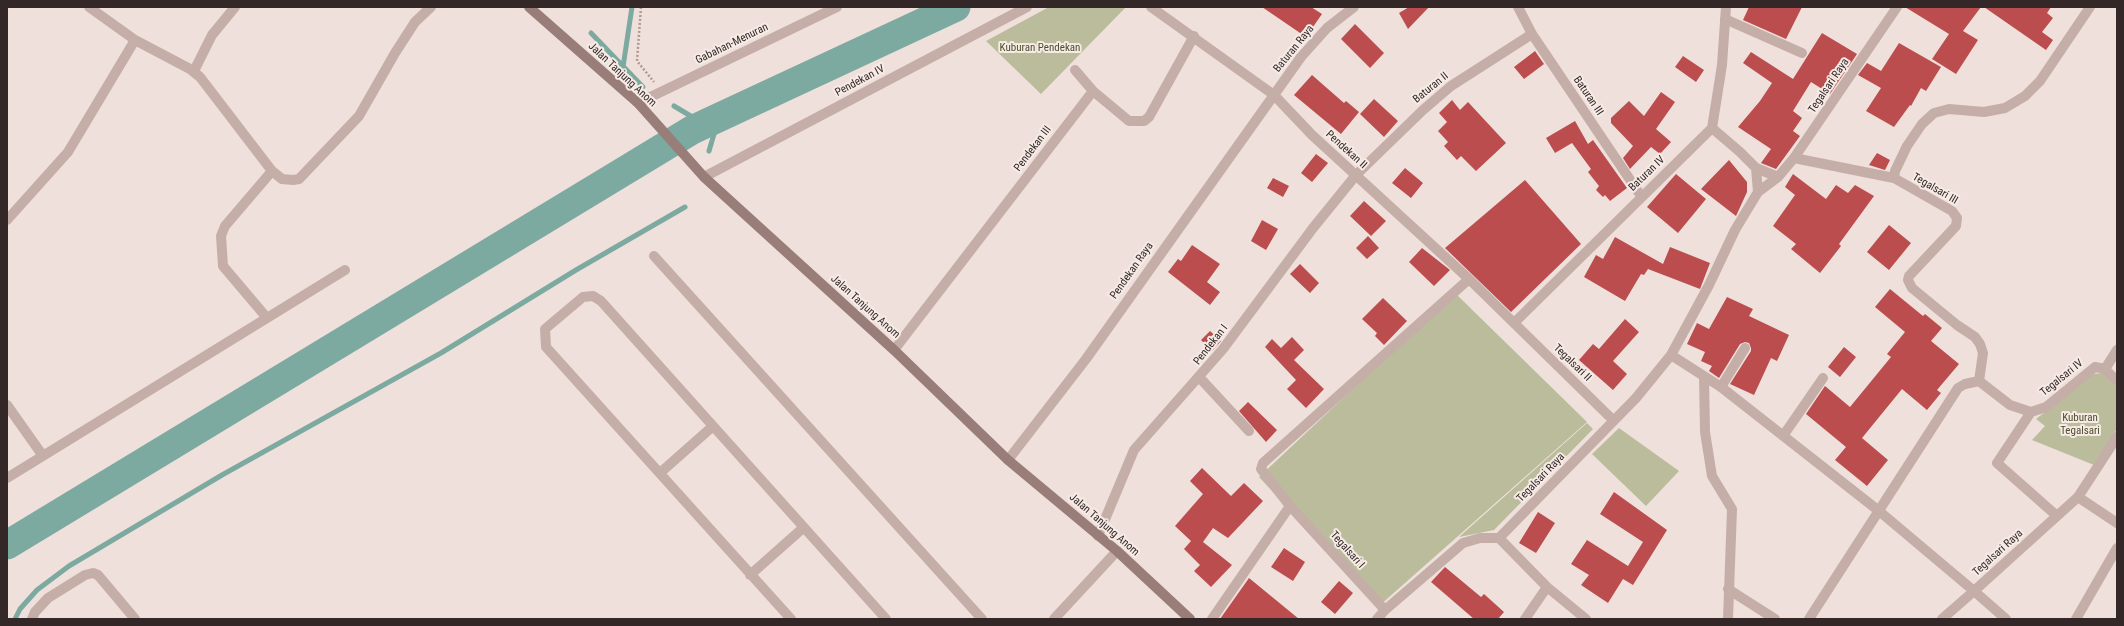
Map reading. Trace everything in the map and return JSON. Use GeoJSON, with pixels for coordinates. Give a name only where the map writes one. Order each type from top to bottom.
{"type":"FeatureCollection","features":[{"type":"Feature","properties":{"kind":"main road","name":"Jalan Tanjung Anom"},"geometry":{"type":"LineString","coordinates":[[529,7],[638,103],[704,177],[894,350],[1008,460],[1117,552],[1190,619]]}},
{"type":"Feature","properties":{"kind":"street"},"geometry":{"type":"LineString","coordinates":[[89,7],[135,40],[194,71],[200,76],[272,172],[282,179],[299,179],[359,116],[399,46],[415,22],[431,7]]}},
{"type":"Feature","properties":{"kind":"street"},"geometry":{"type":"LineString","coordinates":[[194,71],[212,35],[234,7]]}},
{"type":"Feature","properties":{"kind":"street","name":"Gabahan-Menuran"},"geometry":{"type":"LineString","coordinates":[[638,103],[837,7]]}},
{"type":"Feature","properties":{"kind":"street","name":"Pendekan IV"},"geometry":{"type":"LineString","coordinates":[[704,177],[1028,7]]}},
{"type":"Feature","properties":{"kind":"street","name":"Pendekan II"},"geometry":{"type":"LineString","coordinates":[[1151,7],[1274,94],[1312,135],[1469,279],[1514,323]]}},
{"type":"Feature","properties":{"kind":"street","name":"Baturan Raya"},"geometry":{"type":"LineString","coordinates":[[1274,94],[1302,57],[1327,28],[1354,7]]}},
{"type":"Feature","properties":{"kind":"street","name":"Baturan III"},"geometry":{"type":"LineString","coordinates":[[1518,7],[1532,34],[1641,196]]}},
{"type":"Feature","properties":{"kind":"street"},"geometry":{"type":"LineString","coordinates":[[1726,7],[1722,65],[1712,128],[1756,168],[1778,177]]}},
{"type":"Feature","properties":{"kind":"street","name":"Tegalsari Raya"},"geometry":{"type":"LineString","coordinates":[[1499,538],[1547,491],[1613,420],[1636,398],[1671,355],[1709,285],[1735,230],[1758,192],[1778,177],[1794,158],[1898,7]]}},
{"type":"Feature","properties":{"kind":"street"},"geometry":{"type":"LineString","coordinates":[[1794,158],[1894,178],[1907,146],[1922,124],[1934,113],[1949,109],[1984,112],[2004,108],[2025,96],[2040,81],[2090,7]]}},
{"type":"Feature","properties":{"kind":"street"},"geometry":{"type":"LineString","coordinates":[[1725,19],[1802,54]]}},
{"type":"Feature","properties":{"kind":"street","name":"Baturan II"},"geometry":{"type":"LineString","coordinates":[[1356,175],[1423,110],[1451,86],[1532,34]]}},
{"type":"Feature","properties":{"kind":"street"},"geometry":{"type":"LineString","coordinates":[[1075,70],[1093,91],[1129,121],[1144,121],[1149,117],[1194,36]]}},
{"type":"Feature","properties":{"kind":"street"},"geometry":{"type":"LineString","coordinates":[[7,220],[68,152],[135,40]]}},
{"type":"Feature","properties":{"kind":"street","name":"Pendekan III"},"geometry":{"type":"LineString","coordinates":[[894,350],[1093,91]]}},
{"type":"Feature","properties":{"kind":"street","name":"Pendekan Raya"},"geometry":{"type":"LineString","coordinates":[[1008,460],[1086,358],[1274,94]]}},
{"type":"Feature","properties":{"kind":"street","name":"Baturan IV"},"geometry":{"type":"LineString","coordinates":[[1514,323],[1641,196],[1712,128]]}},
{"type":"Feature","properties":{"kind":"street"},"geometry":{"type":"LineString","coordinates":[[1756,168],[1758,192]]}},
{"type":"Feature","properties":{"kind":"street"},"geometry":{"type":"LineString","coordinates":[[266,318],[223,266],[221,236],[225,226],[272,172]]}},
{"type":"Feature","properties":{"kind":"street","name":"Pendekan I"},"geometry":{"type":"LineString","coordinates":[[1098,536],[1134,450],[1152,427],[1200,378],[1313,228],[1356,175]]}},
{"type":"Feature","properties":{"kind":"street","name":"Tegalsari III"},"geometry":{"type":"LineString","coordinates":[[1894,178],[1952,211],[1957,218],[1956,226],[1909,276],[1908,280],[1912,288],[1956,325],[1975,337],[1980,344],[1983,353],[1978,382]]}},
{"type":"Feature","properties":{"kind":"street"},"geometry":{"type":"LineString","coordinates":[[654,256],[982,619]]}},
{"type":"Feature","properties":{"kind":"street"},"geometry":{"type":"LineString","coordinates":[[7,478],[345,270]]}},
{"type":"Feature","properties":{"kind":"street","name":"Tegalsari I"},"geometry":{"type":"LineString","coordinates":[[1385,610],[1290,506],[1261,469],[1263,463],[1469,279]]}},
{"type":"Feature","properties":{"kind":"street"},"geometry":{"type":"LineString","coordinates":[[791,619],[750,575],[661,472],[546,347],[544,336],[545,329],[583,298],[593,296],[601,301],[886,619]]}},
{"type":"Feature","properties":{"kind":"street","name":"Tegalsari II"},"geometry":{"type":"LineString","coordinates":[[1514,323],[1613,420]]}},
{"type":"Feature","properties":{"kind":"street"},"geometry":{"type":"LineString","coordinates":[[1721,387],[1745,348]]}},
{"type":"Feature","properties":{"kind":"street"},"geometry":{"type":"LineString","coordinates":[[2117,350],[2105,369],[2117,381]]}},
{"type":"Feature","properties":{"kind":"street","name":"Tegalsari Raya"},"geometry":{"type":"LineString","coordinates":[[1671,355],[1721,387],[1879,511],[1974,591],[2078,497]]}},
{"type":"Feature","properties":{"kind":"street","name":"Tegalsari IV"},"geometry":{"type":"LineString","coordinates":[[2031,412],[2046,407],[2095,367],[2105,369]]}},
{"type":"Feature","properties":{"kind":"street"},"geometry":{"type":"LineString","coordinates":[[1704,376],[1704,432],[1712,476],[1732,509],[1728,619]]}},
{"type":"Feature","properties":{"kind":"street"},"geometry":{"type":"LineString","coordinates":[[1200,378],[1249,431]]}},
{"type":"Feature","properties":{"kind":"street"},"geometry":{"type":"LineString","coordinates":[[1783,436],[1823,378]]}},
{"type":"Feature","properties":{"kind":"street"},"geometry":{"type":"LineString","coordinates":[[1809,619],[1958,388],[1966,384],[1978,382],[2010,405],[2031,412],[1997,463],[2056,516]]}},
{"type":"Feature","properties":{"kind":"street"},"geometry":{"type":"LineString","coordinates":[[7,405],[43,456]]}},
{"type":"Feature","properties":{"kind":"street"},"geometry":{"type":"LineString","coordinates":[[661,472],[712,426]]}},
{"type":"Feature","properties":{"kind":"street"},"geometry":{"type":"LineString","coordinates":[[2117,437],[2078,497],[2117,523]]}},
{"type":"Feature","properties":{"kind":"street"},"geometry":{"type":"LineString","coordinates":[[1212,619],[1290,506]]}},
{"type":"Feature","properties":{"kind":"street"},"geometry":{"type":"LineString","coordinates":[[750,575],[803,528]]}},
{"type":"Feature","properties":{"kind":"street"},"geometry":{"type":"LineString","coordinates":[[1377,619],[1385,610],[1463,543],[1480,538],[1499,538],[1547,587],[1586,619]]}},
{"type":"Feature","properties":{"kind":"street"},"geometry":{"type":"LineString","coordinates":[[2076,619],[2117,548]]}},
{"type":"Feature","properties":{"kind":"street"},"geometry":{"type":"LineString","coordinates":[[1054,619],[1117,552]]}},
{"type":"Feature","properties":{"kind":"street"},"geometry":{"type":"LineString","coordinates":[[32,619],[35,612],[48,598],[86,575],[92,573],[98,575],[135,619]]}},
{"type":"Feature","properties":{"kind":"street"},"geometry":{"type":"LineString","coordinates":[[1525,619],[1547,587]]}},
{"type":"Feature","properties":{"kind":"street"},"geometry":{"type":"LineString","coordinates":[[1728,589],[1775,619]]}},
{"type":"Feature","properties":{"kind":"street"},"geometry":{"type":"LineString","coordinates":[[1942,619],[1974,591],[2006,619]]}},
{"type":"Feature","properties":{"kind":"path"},"geometry":{"type":"LineString","coordinates":[[641,7],[637,61],[663,91]]}},
{"type":"Feature","properties":{"kind":"green space","name":"Kuburan Pendekan"},"geometry":{"type":"Polygon","coordinates":[[[1049,7],[1126,7],[1041,94],[986,41],[1049,7]]]}},
{"type":"Feature","properties":{"kind":"green space"},"geometry":{"type":"Polygon","coordinates":[[[1455,293],[1587,422],[1379,606],[1259,477],[1455,293]]]}},
{"type":"Feature","properties":{"kind":"green space","name":"Kuburan Tegalsari"},"geometry":{"type":"Polygon","coordinates":[[[2103,373],[2117,387],[2117,429],[2094,465],[2032,440],[2045,426],[2036,419],[2093,374],[2103,373]]]}},
{"type":"Feature","properties":{"kind":"green space"},"geometry":{"type":"Polygon","coordinates":[[[1587,423],[1593,429],[1494,530],[1459,537],[1587,423]]]}},
{"type":"Feature","properties":{"kind":"green space"},"geometry":{"type":"Polygon","coordinates":[[[1619,428],[1679,471],[1646,506],[1592,454],[1619,428]]]}},
{"type":"Feature","properties":{"kind":"building"},"geometry":{"type":"Polygon","coordinates":[[[1262,7],[1311,7],[1322,14],[1306,37],[1262,7]]]}},
{"type":"Feature","properties":{"kind":"building"},"geometry":{"type":"Polygon","coordinates":[[[1409,7],[1429,7],[1408,29],[1399,13],[1409,7]]]}},
{"type":"Feature","properties":{"kind":"building"},"geometry":{"type":"Polygon","coordinates":[[[1749,7],[1802,7],[1786,39],[1743,20],[1749,7]]]}},
{"type":"Feature","properties":{"kind":"building"},"geometry":{"type":"Polygon","coordinates":[[[1905,7],[1981,7],[1963,31],[1978,40],[1956,74],[1932,59],[1949,34],[1905,7]]]}},
{"type":"Feature","properties":{"kind":"building"},"geometry":{"type":"Polygon","coordinates":[[[1984,7],[2051,7],[2047,13],[2053,18],[2042,32],[2053,40],[2046,50],[1984,7]]]}},
{"type":"Feature","properties":{"kind":"building"},"geometry":{"type":"Polygon","coordinates":[[[1355,24],[1384,53],[1370,68],[1341,39],[1355,24]]]}},
{"type":"Feature","properties":{"kind":"building"},"geometry":{"type":"Polygon","coordinates":[[[1822,33],[1857,54],[1830,94],[1811,82],[1793,111],[1802,118],[1793,131],[1800,136],[1776,169],[1761,163],[1771,149],[1738,127],[1760,101],[1772,83],[1743,63],[1751,52],[1793,79],[1822,33]]]}},
{"type":"Feature","properties":{"kind":"building"},"geometry":{"type":"Polygon","coordinates":[[[1899,43],[1941,67],[1926,91],[1921,88],[1911,106],[1910,105],[1894,127],[1866,111],[1881,88],[1858,75],[1867,63],[1881,71],[1899,43]]]}},
{"type":"Feature","properties":{"kind":"building"},"geometry":{"type":"Polygon","coordinates":[[[1535,51],[1544,64],[1524,79],[1514,67],[1535,51]]]}},
{"type":"Feature","properties":{"kind":"building"},"geometry":{"type":"Polygon","coordinates":[[[1683,56],[1704,70],[1696,82],[1675,67],[1683,56]]]}},
{"type":"Feature","properties":{"kind":"building"},"geometry":{"type":"Polygon","coordinates":[[[1312,75],[1344,103],[1346,101],[1359,112],[1341,134],[1294,95],[1312,75]]]}},
{"type":"Feature","properties":{"kind":"building"},"geometry":{"type":"Polygon","coordinates":[[[1661,92],[1675,102],[1656,129],[1671,142],[1660,154],[1651,147],[1630,169],[1623,158],[1633,146],[1611,123],[1611,118],[1629,101],[1644,116],[1661,92]]]}},
{"type":"Feature","properties":{"kind":"building"},"geometry":{"type":"Polygon","coordinates":[[[1374,99],[1398,121],[1384,137],[1360,114],[1374,99]]]}},
{"type":"Feature","properties":{"kind":"building"},"geometry":{"type":"Polygon","coordinates":[[[1452,100],[1460,110],[1468,102],[1506,143],[1476,171],[1461,156],[1457,160],[1444,146],[1448,142],[1438,131],[1447,122],[1439,113],[1452,100]]]}},
{"type":"Feature","properties":{"kind":"building"},"geometry":{"type":"Polygon","coordinates":[[[1575,121],[1588,144],[1593,140],[1627,188],[1610,201],[1605,195],[1603,197],[1596,190],[1599,186],[1588,172],[1591,169],[1572,143],[1555,153],[1546,138],[1575,121]]]}},
{"type":"Feature","properties":{"kind":"building"},"geometry":{"type":"Polygon","coordinates":[[[1877,153],[1890,160],[1885,170],[1869,165],[1877,153]]]}},
{"type":"Feature","properties":{"kind":"building"},"geometry":{"type":"Polygon","coordinates":[[[1316,154],[1328,163],[1312,182],[1301,173],[1316,154]]]}},
{"type":"Feature","properties":{"kind":"building"},"geometry":{"type":"Polygon","coordinates":[[[1729,160],[1747,182],[1747,192],[1736,216],[1701,189],[1729,160]]]}},
{"type":"Feature","properties":{"kind":"building"},"geometry":{"type":"Polygon","coordinates":[[[1405,168],[1423,183],[1411,198],[1392,183],[1405,168]]]}},
{"type":"Feature","properties":{"kind":"building"},"geometry":{"type":"Polygon","coordinates":[[[1676,174],[1706,199],[1678,233],[1647,207],[1676,174]]]}},
{"type":"Feature","properties":{"kind":"building"},"geometry":{"type":"Polygon","coordinates":[[[1793,174],[1826,199],[1836,185],[1848,193],[1855,185],[1874,196],[1839,244],[1841,246],[1820,273],[1791,249],[1796,244],[1773,226],[1795,195],[1785,187],[1793,174]]]}},
{"type":"Feature","properties":{"kind":"building"},"geometry":{"type":"Polygon","coordinates":[[[1273,178],[1289,186],[1283,197],[1267,188],[1273,178]]]}},
{"type":"Feature","properties":{"kind":"building"},"geometry":{"type":"Polygon","coordinates":[[[1525,180],[1581,244],[1511,312],[1445,248],[1525,180]]]}},
{"type":"Feature","properties":{"kind":"building"},"geometry":{"type":"Polygon","coordinates":[[[1364,201],[1386,221],[1371,236],[1350,216],[1364,201]]]}},
{"type":"Feature","properties":{"kind":"building"},"geometry":{"type":"Polygon","coordinates":[[[1262,220],[1278,229],[1266,250],[1251,241],[1262,220]]]}},
{"type":"Feature","properties":{"kind":"building"},"geometry":{"type":"Polygon","coordinates":[[[1889,225],[1911,243],[1889,270],[1867,252],[1889,225]]]}},
{"type":"Feature","properties":{"kind":"building"},"geometry":{"type":"Polygon","coordinates":[[[1368,236],[1379,248],[1367,259],[1356,248],[1368,236]]]}},
{"type":"Feature","properties":{"kind":"building"},"geometry":{"type":"Polygon","coordinates":[[[1615,237],[1663,264],[1670,247],[1710,263],[1700,289],[1648,269],[1644,275],[1641,274],[1625,301],[1584,277],[1596,255],[1603,259],[1615,237]]]}},
{"type":"Feature","properties":{"kind":"building"},"geometry":{"type":"Polygon","coordinates":[[[1192,245],[1220,264],[1207,282],[1220,292],[1210,305],[1168,272],[1178,259],[1181,261],[1192,245]]]}},
{"type":"Feature","properties":{"kind":"building"},"geometry":{"type":"Polygon","coordinates":[[[1422,248],[1450,270],[1434,286],[1409,262],[1422,248]]]}},
{"type":"Feature","properties":{"kind":"building"},"geometry":{"type":"Polygon","coordinates":[[[1300,264],[1319,283],[1310,293],[1290,274],[1300,264]]]}},
{"type":"Feature","properties":{"kind":"building"},"geometry":{"type":"Polygon","coordinates":[[[1890,289],[1923,316],[1925,314],[1942,328],[1931,341],[1959,364],[1937,390],[1941,393],[1927,410],[1902,389],[1862,438],[1888,460],[1867,486],[1835,460],[1846,447],[1806,414],[1825,386],[1850,407],[1891,357],[1887,354],[1905,332],[1875,307],[1890,289]]]}},
{"type":"Feature","properties":{"kind":"building"},"geometry":{"type":"Polygon","coordinates":[[[1727,297],[1753,309],[1749,316],[1789,335],[1777,361],[1771,358],[1754,395],[1730,384],[1751,351],[1749,343],[1745,342],[1740,344],[1719,378],[1709,371],[1712,366],[1701,361],[1705,352],[1687,344],[1697,323],[1709,329],[1727,297]]]}},
{"type":"Feature","properties":{"kind":"building"},"geometry":{"type":"Polygon","coordinates":[[[1383,298],[1407,321],[1384,345],[1375,336],[1377,333],[1362,319],[1383,298]]]}},
{"type":"Feature","properties":{"kind":"building"},"geometry":{"type":"Polygon","coordinates":[[[1625,319],[1639,332],[1613,361],[1627,374],[1613,390],[1579,360],[1593,344],[1599,349],[1625,319]]]}},
{"type":"Feature","properties":{"kind":"building"},"geometry":{"type":"Polygon","coordinates":[[[1210,331],[1221,341],[1212,351],[1201,340],[1210,331]]]}},
{"type":"Feature","properties":{"kind":"building"},"geometry":{"type":"Polygon","coordinates":[[[1292,337],[1304,350],[1294,360],[1324,389],[1306,408],[1287,389],[1296,380],[1265,347],[1272,339],[1281,348],[1292,337]]]}},
{"type":"Feature","properties":{"kind":"building"},"geometry":{"type":"Polygon","coordinates":[[[1844,347],[1856,357],[1840,377],[1828,367],[1844,347]]]}},
{"type":"Feature","properties":{"kind":"building"},"geometry":{"type":"Polygon","coordinates":[[[1248,402],[1277,430],[1266,442],[1239,411],[1248,402]]]}},
{"type":"Feature","properties":{"kind":"building"},"geometry":{"type":"Polygon","coordinates":[[[1202,468],[1231,496],[1244,483],[1263,501],[1228,538],[1213,528],[1203,542],[1232,565],[1211,587],[1194,571],[1200,565],[1184,549],[1191,541],[1175,526],[1203,494],[1190,481],[1202,468]]]}},
{"type":"Feature","properties":{"kind":"building"},"geometry":{"type":"Polygon","coordinates":[[[1614,492],[1667,530],[1633,585],[1623,579],[1608,603],[1581,585],[1589,575],[1571,564],[1587,540],[1628,566],[1643,542],[1600,514],[1614,492]]]}},
{"type":"Feature","properties":{"kind":"building"},"geometry":{"type":"Polygon","coordinates":[[[1538,512],[1555,523],[1536,553],[1519,543],[1538,512]]]}},
{"type":"Feature","properties":{"kind":"building"},"geometry":{"type":"Polygon","coordinates":[[[1284,548],[1305,562],[1293,581],[1271,567],[1284,548]]]}},
{"type":"Feature","properties":{"kind":"building"},"geometry":{"type":"Polygon","coordinates":[[[1445,567],[1481,597],[1484,594],[1504,612],[1498,619],[1474,619],[1431,582],[1445,567]]]}},
{"type":"Feature","properties":{"kind":"building"},"geometry":{"type":"Polygon","coordinates":[[[1249,578],[1299,619],[1220,619],[1249,578]]]}},
{"type":"Feature","properties":{"kind":"building"},"geometry":{"type":"Polygon","coordinates":[[[1339,581],[1353,593],[1335,614],[1321,602],[1339,581]]]}},
{"type":"Feature","properties":{"kind":"waterway"},"geometry":{"type":"LineString","coordinates":[[623,67],[632,7]]}},
{"type":"Feature","properties":{"kind":"waterway"},"geometry":{"type":"LineString","coordinates":[[7,545],[692,130],[956,7]]}},
{"type":"Feature","properties":{"kind":"waterway"},"geometry":{"type":"LineString","coordinates":[[591,33],[643,87]]}},
{"type":"Feature","properties":{"kind":"waterway"},"geometry":{"type":"LineString","coordinates":[[674,106],[704,124]]}},
{"type":"Feature","properties":{"kind":"waterway"},"geometry":{"type":"LineString","coordinates":[[709,151],[719,117]]}},
{"type":"Feature","properties":{"kind":"waterway"},"geometry":{"type":"LineString","coordinates":[[15,619],[20,609],[37,590],[69,566],[222,475],[441,353],[576,270],[685,207]]}}]}
